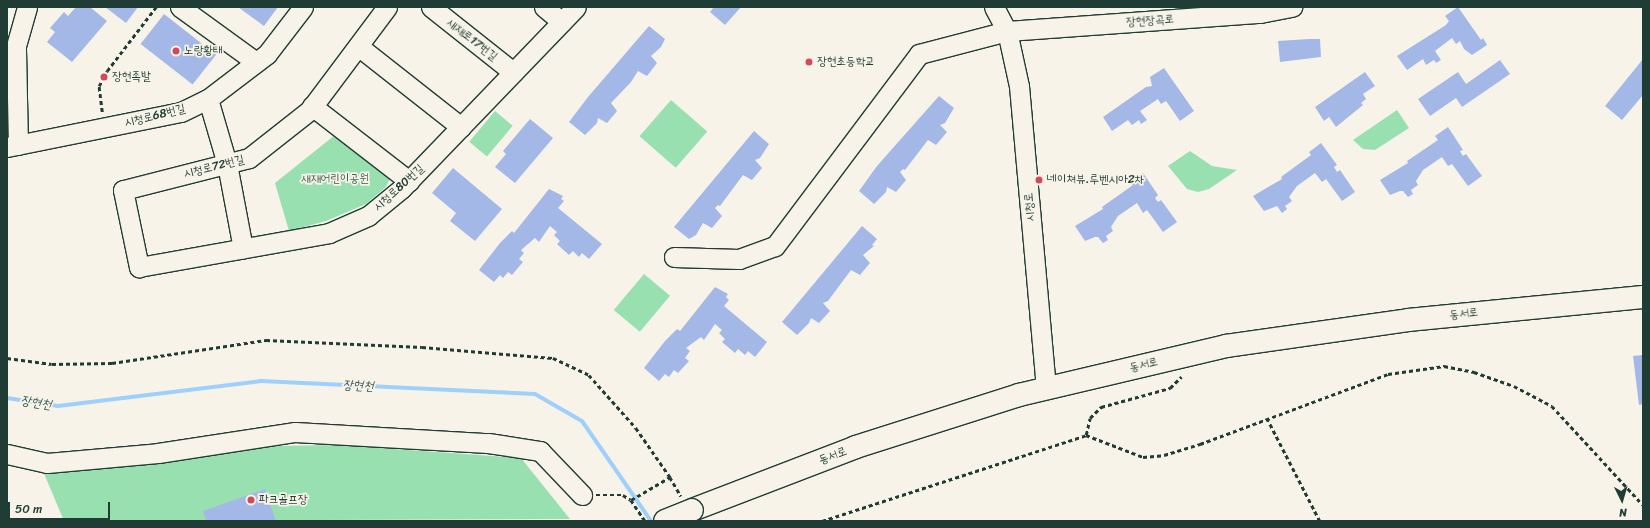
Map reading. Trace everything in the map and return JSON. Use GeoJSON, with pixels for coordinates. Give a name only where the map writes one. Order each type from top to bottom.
{"type":"FeatureCollection","features":[{"type":"Feature","properties":{"kind":"main road","name":"동서로"},"geometry":{"type":"LineString","coordinates":[[665,521],[856,447],[1046,387],[1234,345],[1408,320],[1643,297]]}},
{"type":"Feature","properties":{"kind":"street"},"geometry":{"type":"LineString","coordinates":[[12,146],[16,46],[27,7]]}},
{"type":"Feature","properties":{"kind":"street"},"geometry":{"type":"LineString","coordinates":[[180,7],[256,62]]}},
{"type":"Feature","properties":{"kind":"street","name":"시청로68번길"},"geometry":{"type":"LineString","coordinates":[[12,146],[181,112],[208,99],[267,54],[303,7]]}},
{"type":"Feature","properties":{"kind":"street","name":"시청로72번길"},"geometry":{"type":"LineString","coordinates":[[139,268],[123,190],[249,158],[312,106],[386,7]]}},
{"type":"Feature","properties":{"kind":"street","name":"새재로17번길"},"geometry":{"type":"LineString","coordinates":[[431,7],[513,72]]}},
{"type":"Feature","properties":{"kind":"street"},"geometry":{"type":"LineString","coordinates":[[544,7],[562,22]]}},
{"type":"Feature","properties":{"kind":"street","name":"시청로80번길"},"geometry":{"type":"LineString","coordinates":[[139,268],[329,233],[368,216],[409,182],[576,7]]}},
{"type":"Feature","properties":{"kind":"street","name":"시청로"},"geometry":{"type":"LineString","coordinates":[[994,7],[1008,31],[1019,86],[1046,387]]}},
{"type":"Feature","properties":{"kind":"street","name":"장현장곡로"},"geometry":{"type":"LineString","coordinates":[[674,257],[739,259],[775,246],[919,54],[1008,31],[1260,13],[1292,7]]}},
{"type":"Feature","properties":{"kind":"street"},"geometry":{"type":"LineString","coordinates":[[358,46],[461,127]]}},
{"type":"Feature","properties":{"kind":"street"},"geometry":{"type":"LineString","coordinates":[[208,99],[227,164],[243,249]]}},
{"type":"Feature","properties":{"kind":"street"},"geometry":{"type":"LineString","coordinates":[[312,106],[409,182]]}},
{"type":"Feature","properties":{"kind":"street"},"geometry":{"type":"LineString","coordinates":[[7,454],[47,464],[158,453],[295,432],[488,443],[540,451],[582,495]]}},
{"type":"Feature","properties":{"kind":"path"},"geometry":{"type":"LineString","coordinates":[[106,127],[99,86],[107,71],[156,7]]}},
{"type":"Feature","properties":{"kind":"path"},"geometry":{"type":"LineString","coordinates":[[7,358],[52,364],[112,363],[266,340],[422,347],[553,358],[589,375],[636,428],[670,477]]}},
{"type":"Feature","properties":{"kind":"path"},"geometry":{"type":"LineString","coordinates":[[822,521],[1086,435],[1143,457],[1164,455],[1200,444],[1388,374],[1444,366],[1474,372],[1514,386],[1552,406],[1643,505]]}},
{"type":"Feature","properties":{"kind":"path"},"geometry":{"type":"LineString","coordinates":[[1086,435],[1090,418],[1101,407],[1170,388],[1181,377]]}},
{"type":"Feature","properties":{"kind":"path"},"geometry":{"type":"LineString","coordinates":[[1267,418],[1320,521]]}},
{"type":"Feature","properties":{"kind":"path"},"geometry":{"type":"LineString","coordinates":[[631,499],[664,481]]}},
{"type":"Feature","properties":{"kind":"path"},"geometry":{"type":"LineString","coordinates":[[582,495],[623,495],[631,499],[645,521]]}},
{"type":"Feature","properties":{"kind":"green space"},"geometry":{"type":"Polygon","coordinates":[[[671,100],[707,131],[676,168],[640,136],[671,100]]]}},
{"type":"Feature","properties":{"kind":"green space"},"geometry":{"type":"Polygon","coordinates":[[[1397,110],[1409,128],[1375,150],[1363,149],[1353,140],[1397,110]]]}},
{"type":"Feature","properties":{"kind":"green space"},"geometry":{"type":"Polygon","coordinates":[[[495,111],[513,126],[487,156],[469,142],[495,111]]]}},
{"type":"Feature","properties":{"kind":"green space","name":"새재어린이공원"},"geometry":{"type":"Polygon","coordinates":[[[335,135],[391,176],[386,187],[366,204],[326,221],[289,231],[275,183],[335,135]]]}},
{"type":"Feature","properties":{"kind":"green space"},"geometry":{"type":"Polygon","coordinates":[[[1190,151],[1212,166],[1237,170],[1209,189],[1198,192],[1187,189],[1168,166],[1190,151]]]}},
{"type":"Feature","properties":{"kind":"green space"},"geometry":{"type":"Polygon","coordinates":[[[644,274],[670,296],[640,332],[614,310],[644,274]]]}},
{"type":"Feature","properties":{"kind":"green space"},"geometry":{"type":"Polygon","coordinates":[[[339,445],[521,458],[570,519],[64,521],[43,471],[276,446],[339,445]]]}},
{"type":"Feature","properties":{"kind":"building"},"geometry":{"type":"Polygon","coordinates":[[[76,7],[90,7],[107,21],[72,62],[47,42],[55,32],[50,28],[64,12],[68,16],[76,7]]]}},
{"type":"Feature","properties":{"kind":"building"},"geometry":{"type":"Polygon","coordinates":[[[105,7],[138,7],[126,23],[105,7]]]}},
{"type":"Feature","properties":{"kind":"building"},"geometry":{"type":"Polygon","coordinates":[[[238,7],[278,7],[264,26],[238,7]]]}},
{"type":"Feature","properties":{"kind":"building"},"geometry":{"type":"Polygon","coordinates":[[[714,7],[741,7],[725,25],[710,12],[714,7]]]}},
{"type":"Feature","properties":{"kind":"building"},"geometry":{"type":"Polygon","coordinates":[[[1458,7],[1481,40],[1483,38],[1487,45],[1472,55],[1464,49],[1460,41],[1456,44],[1452,38],[1435,51],[1441,60],[1436,63],[1434,60],[1426,65],[1423,59],[1407,70],[1397,56],[1446,25],[1449,21],[1445,16],[1458,7]]]}},
{"type":"Feature","properties":{"kind":"building"},"geometry":{"type":"Polygon","coordinates":[[[164,14],[216,55],[193,85],[141,44],[164,14]]]}},
{"type":"Feature","properties":{"kind":"building"},"geometry":{"type":"Polygon","coordinates":[[[649,26],[665,39],[661,47],[651,56],[657,63],[647,76],[638,71],[631,82],[611,103],[617,111],[607,123],[598,118],[597,123],[585,135],[569,122],[588,97],[649,26]]]}},
{"type":"Feature","properties":{"kind":"building"},"geometry":{"type":"Polygon","coordinates":[[[1320,39],[1321,57],[1280,62],[1278,41],[1320,39]]]}},
{"type":"Feature","properties":{"kind":"building"},"geometry":{"type":"Polygon","coordinates":[[[1643,59],[1643,95],[1622,120],[1605,106],[1643,59]]]}},
{"type":"Feature","properties":{"kind":"building"},"geometry":{"type":"Polygon","coordinates":[[[1500,60],[1510,74],[1462,107],[1456,98],[1430,116],[1418,99],[1458,72],[1466,84],[1500,60]]]}},
{"type":"Feature","properties":{"kind":"building"},"geometry":{"type":"Polygon","coordinates":[[[1164,68],[1194,111],[1180,121],[1166,101],[1161,104],[1158,99],[1140,111],[1147,120],[1141,124],[1139,120],[1132,125],[1128,120],[1112,131],[1103,117],[1146,87],[1152,86],[1150,77],[1164,68]]]}},
{"type":"Feature","properties":{"kind":"building"},"geometry":{"type":"Polygon","coordinates":[[[1365,72],[1375,86],[1363,94],[1366,99],[1361,103],[1363,105],[1336,127],[1329,117],[1324,121],[1315,107],[1365,72]]]}},
{"type":"Feature","properties":{"kind":"building"},"geometry":{"type":"Polygon","coordinates":[[[939,96],[954,108],[945,123],[940,125],[947,132],[936,145],[928,140],[905,170],[903,169],[900,172],[906,180],[896,192],[887,187],[886,192],[874,204],[859,191],[877,166],[939,96]]]}},
{"type":"Feature","properties":{"kind":"building"},"geometry":{"type":"Polygon","coordinates":[[[530,119],[553,138],[515,183],[495,167],[506,154],[503,151],[530,119]]]}},
{"type":"Feature","properties":{"kind":"building"},"geometry":{"type":"Polygon","coordinates":[[[1448,127],[1463,150],[1460,151],[1463,156],[1466,154],[1482,176],[1468,186],[1452,164],[1448,166],[1442,157],[1423,170],[1416,181],[1418,185],[1411,190],[1413,194],[1408,197],[1403,191],[1400,191],[1390,195],[1380,180],[1408,163],[1407,161],[1438,140],[1435,136],[1448,127]]]}},
{"type":"Feature","properties":{"kind":"building"},"geometry":{"type":"Polygon","coordinates":[[[754,131],[769,144],[760,158],[755,160],[762,168],[752,180],[743,175],[720,206],[718,205],[715,208],[722,216],[712,228],[703,223],[696,235],[689,239],[674,227],[754,131]]]}},
{"type":"Feature","properties":{"kind":"building"},"geometry":{"type":"Polygon","coordinates":[[[1321,143],[1337,165],[1334,167],[1337,172],[1340,170],[1355,192],[1342,201],[1326,179],[1322,182],[1315,173],[1297,186],[1289,197],[1292,201],[1285,206],[1287,209],[1282,213],[1277,206],[1264,211],[1253,196],[1282,179],[1281,177],[1311,155],[1309,152],[1321,143]]]}},
{"type":"Feature","properties":{"kind":"building"},"geometry":{"type":"Polygon","coordinates":[[[453,168],[502,209],[475,241],[450,221],[456,213],[432,193],[453,168]]]}},
{"type":"Feature","properties":{"kind":"building"},"geometry":{"type":"Polygon","coordinates":[[[1143,173],[1158,195],[1155,198],[1158,202],[1161,200],[1177,222],[1163,232],[1147,210],[1143,213],[1137,203],[1118,216],[1111,227],[1113,231],[1106,236],[1108,240],[1103,243],[1098,237],[1095,237],[1085,241],[1075,226],[1103,209],[1102,207],[1133,185],[1130,182],[1143,173]]]}},
{"type":"Feature","properties":{"kind":"building"},"geometry":{"type":"Polygon","coordinates":[[[549,189],[563,196],[561,199],[564,201],[558,208],[602,244],[589,259],[582,253],[579,257],[573,251],[569,255],[557,244],[560,241],[554,235],[557,232],[550,226],[539,242],[535,238],[521,250],[524,253],[519,259],[523,262],[512,275],[508,272],[503,278],[500,275],[494,282],[479,270],[500,243],[512,231],[514,233],[549,189]]]}},
{"type":"Feature","properties":{"kind":"building"},"geometry":{"type":"Polygon","coordinates":[[[862,226],[877,239],[872,245],[874,246],[863,255],[870,263],[860,275],[851,270],[828,301],[823,303],[830,311],[819,323],[811,318],[809,323],[797,335],[782,322],[862,226]]]}},
{"type":"Feature","properties":{"kind":"building"},"geometry":{"type":"Polygon","coordinates":[[[715,287],[728,294],[726,297],[729,300],[724,306],[767,342],[755,357],[748,351],[745,355],[738,349],[735,353],[722,342],[725,339],[719,333],[722,330],[715,324],[704,340],[701,337],[686,348],[690,351],[685,358],[689,361],[678,373],[674,370],[669,377],[665,374],[659,381],[644,368],[665,341],[677,329],[680,331],[715,287]]]}},
{"type":"Feature","properties":{"kind":"building"},"geometry":{"type":"Polygon","coordinates":[[[1643,355],[1643,404],[1639,405],[1633,356],[1643,355]]]}},
{"type":"Feature","properties":{"kind":"building","name":"파크골프장"},"geometry":{"type":"Polygon","coordinates":[[[265,489],[276,521],[206,521],[203,511],[265,489]]]}},
{"type":"Feature","properties":{"kind":"waterway","name":"장현천"},"geometry":{"type":"LineString","coordinates":[[7,398],[58,406],[261,381],[535,394],[582,421],[651,521]]}},
{"type":"Feature","properties":{"kind":"place","name":"노랑황태"},"geometry":{"type":"Point","coordinates":[176,51]}},
{"type":"Feature","properties":{"kind":"place","name":"장현초등학교"},"geometry":{"type":"Point","coordinates":[809,62]}},
{"type":"Feature","properties":{"kind":"place","name":"장현족발"},"geometry":{"type":"Point","coordinates":[104,77]}},
{"type":"Feature","properties":{"kind":"place","name":"네이쳐뷰.루벤시아2차"},"geometry":{"type":"Point","coordinates":[1039,180]}},
{"type":"Feature","properties":{"kind":"place","name":"파크골프장"},"geometry":{"type":"Point","coordinates":[251,500]}}]}
